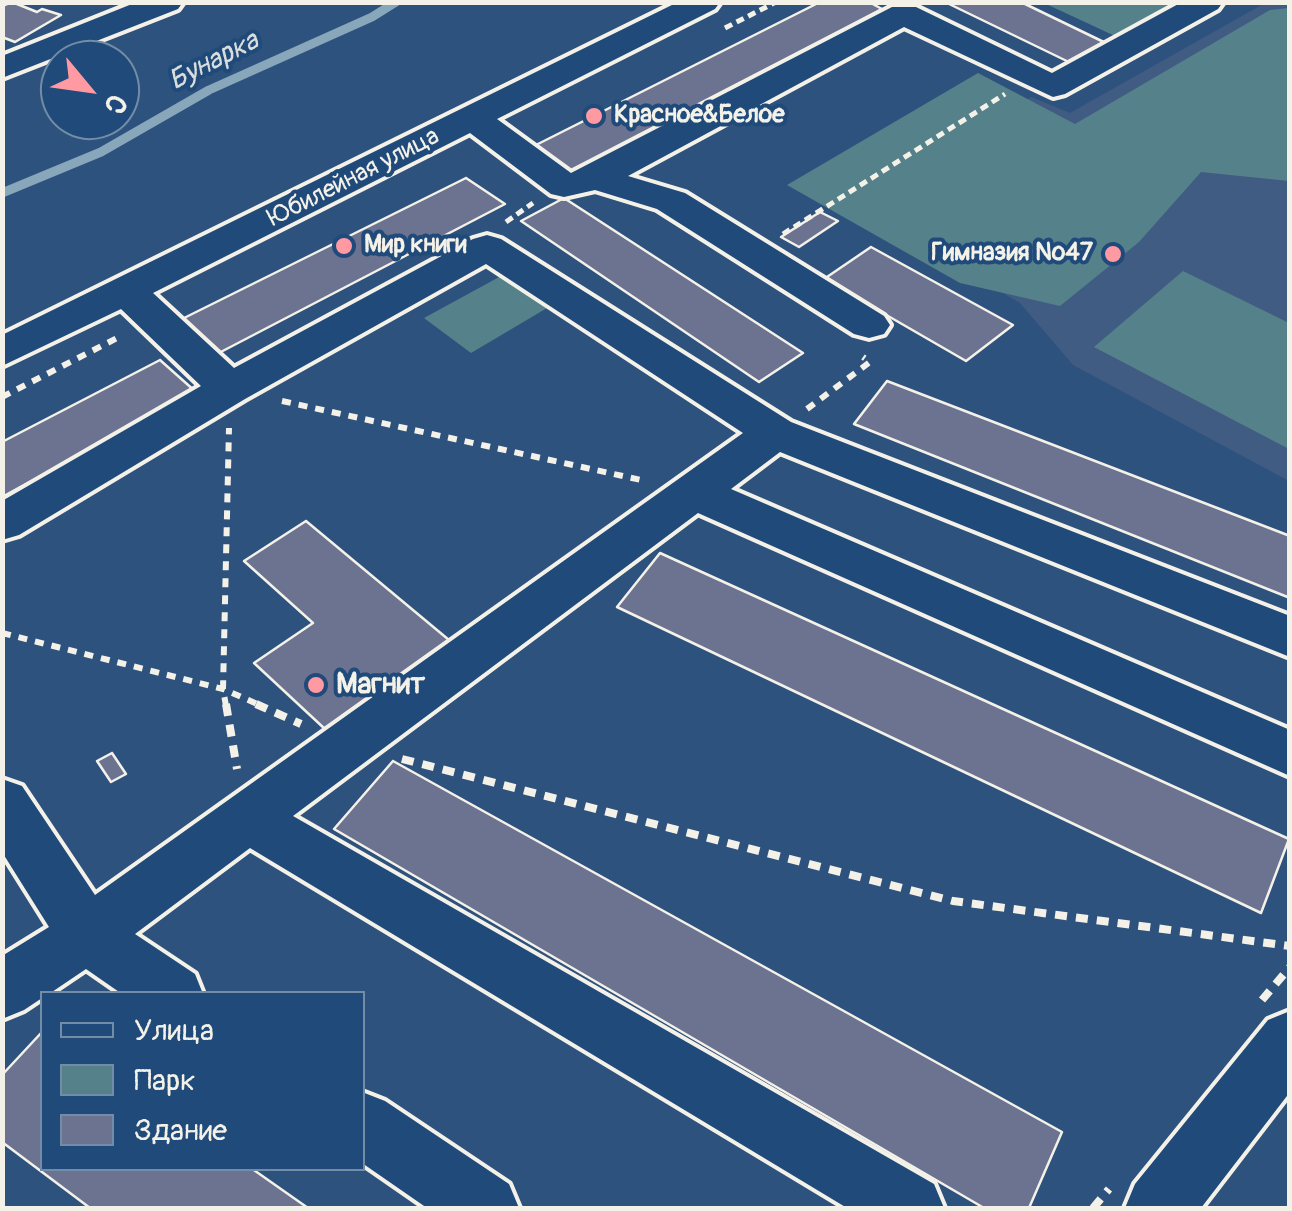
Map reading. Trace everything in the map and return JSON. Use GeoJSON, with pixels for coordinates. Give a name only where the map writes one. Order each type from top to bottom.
{"type":"FeatureCollection","features":[{"type":"Feature","properties":{"kind":"street"},"geometry":{"type":"LineString","coordinates":[[2,68],[167,2]]}},
{"type":"Feature","properties":{"kind":"street","name":"Юбилейная улица"},"geometry":{"type":"LineString","coordinates":[[2,352],[704,2]]}},
{"type":"Feature","properties":{"kind":"street"},"geometry":{"type":"LineString","coordinates":[[580,182],[904,14],[1053,86],[1207,2]]}},
{"type":"Feature","properties":{"kind":"street"},"geometry":{"type":"LineString","coordinates":[[80,9],[117,22]]}},
{"type":"Feature","properties":{"kind":"street"},"geometry":{"type":"LineString","coordinates":[[472,118],[580,182],[671,201],[754,254],[862,338]]}},
{"type":"Feature","properties":{"kind":"street"},"geometry":{"type":"LineString","coordinates":[[2,524],[230,389],[488,248],[775,433],[1290,637]]}},
{"type":"Feature","properties":{"kind":"street"},"geometry":{"type":"LineString","coordinates":[[126,292],[230,389]]}},
{"type":"Feature","properties":{"kind":"street"},"geometry":{"type":"LineString","coordinates":[[2,990],[250,819],[344,744],[775,433]]}},
{"type":"Feature","properties":{"kind":"street"},"geometry":{"type":"LineString","coordinates":[[694,492],[1290,754]]}},
{"type":"Feature","properties":{"kind":"street"},"geometry":{"type":"LineString","coordinates":[[2,803],[87,934],[169,991]]}},
{"type":"Feature","properties":{"kind":"street"},"geometry":{"type":"LineString","coordinates":[[250,819],[910,1208]]}},
{"type":"Feature","properties":{"kind":"street"},"geometry":{"type":"LineString","coordinates":[[1159,1208],[1290,1041]]}},
{"type":"Feature","properties":{"kind":"street"},"geometry":{"type":"LineString","coordinates":[[365,1126],[485,1208]]}},
{"type":"Feature","properties":{"kind":"path"},"geometry":{"type":"LineString","coordinates":[[754,254],[1008,92]]}},
{"type":"Feature","properties":{"kind":"path"},"geometry":{"type":"LineString","coordinates":[[488,248],[510,216],[580,182]]}},
{"type":"Feature","properties":{"kind":"path"},"geometry":{"type":"LineString","coordinates":[[775,433],[870,362],[862,338]]}},
{"type":"Feature","properties":{"kind":"path"},"geometry":{"type":"LineString","coordinates":[[250,819],[231,745],[223,688],[230,389],[694,492]]}},
{"type":"Feature","properties":{"kind":"path"},"geometry":{"type":"LineString","coordinates":[[2,633],[223,688],[344,744],[954,901],[1290,946]]}},
{"type":"Feature","properties":{"kind":"shaded area","name":"Гимназия №47"},"geometry":{"type":"Polygon","coordinates":[[[1265,3],[1289,3],[1289,481],[1073,365],[1020,303],[851,205],[1031,97],[1070,113],[1265,3]]]}},
{"type":"Feature","properties":{"kind":"green space"},"geometry":{"type":"Polygon","coordinates":[[[1175,2],[1115,36],[1044,3],[1175,2]]]}},
{"type":"Feature","properties":{"kind":"green space"},"geometry":{"type":"Polygon","coordinates":[[[1289,8],[1289,181],[1201,172],[1139,242],[1060,306],[960,283],[787,185],[978,73],[1075,124],[1270,10],[1289,8]]]}},
{"type":"Feature","properties":{"kind":"green space"},"geometry":{"type":"Polygon","coordinates":[[[1183,271],[1289,323],[1289,449],[1094,347],[1183,271]]]}},
{"type":"Feature","properties":{"kind":"green space"},"geometry":{"type":"Polygon","coordinates":[[[501,276],[547,308],[471,353],[424,318],[501,276]]]}},
{"type":"Feature","properties":{"kind":"building"},"geometry":{"type":"Polygon","coordinates":[[[12,2],[37,12],[42,9],[61,15],[15,42],[2,37],[2,6],[12,2]]]}},
{"type":"Feature","properties":{"kind":"building"},"geometry":{"type":"Polygon","coordinates":[[[820,2],[869,2],[882,9],[571,172],[532,147],[820,2]]]}},
{"type":"Feature","properties":{"kind":"building"},"geometry":{"type":"Polygon","coordinates":[[[945,2],[1021,2],[1112,46],[1075,65],[945,2]]]}},
{"type":"Feature","properties":{"kind":"building"},"geometry":{"type":"Polygon","coordinates":[[[466,178],[505,204],[215,355],[176,322],[466,178]]]}},
{"type":"Feature","properties":{"kind":"building"},"geometry":{"type":"Polygon","coordinates":[[[564,198],[803,353],[759,382],[521,221],[564,198]]]}},
{"type":"Feature","properties":{"kind":"building"},"geometry":{"type":"Polygon","coordinates":[[[820,212],[838,221],[799,247],[781,237],[820,212]]]}},
{"type":"Feature","properties":{"kind":"building"},"geometry":{"type":"Polygon","coordinates":[[[871,247],[1013,325],[966,361],[824,279],[871,247]]]}},
{"type":"Feature","properties":{"kind":"building"},"geometry":{"type":"Polygon","coordinates":[[[160,360],[196,392],[2,497],[2,442],[160,360]]]}},
{"type":"Feature","properties":{"kind":"building"},"geometry":{"type":"Polygon","coordinates":[[[887,381],[1290,536],[1290,598],[854,424],[887,381]]]}},
{"type":"Feature","properties":{"kind":"building"},"geometry":{"type":"Polygon","coordinates":[[[306,521],[449,640],[326,730],[254,663],[313,623],[244,561],[306,521]]]}},
{"type":"Feature","properties":{"kind":"building"},"geometry":{"type":"Polygon","coordinates":[[[660,553],[1289,839],[1261,913],[617,607],[660,553]]]}},
{"type":"Feature","properties":{"kind":"building"},"geometry":{"type":"Polygon","coordinates":[[[112,753],[126,774],[111,782],[97,761],[112,753]]]}},
{"type":"Feature","properties":{"kind":"building"},"geometry":{"type":"Polygon","coordinates":[[[393,761],[1062,1132],[1029,1208],[984,1208],[334,829],[393,761]]]}},
{"type":"Feature","properties":{"kind":"building"},"geometry":{"type":"Polygon","coordinates":[[[40,1034],[40,1170],[2,1142],[2,1075],[40,1034]]]}},
{"type":"Feature","properties":{"kind":"building"},"geometry":{"type":"Polygon","coordinates":[[[41,1171],[255,1171],[308,1208],[90,1208],[41,1171]]]}},
{"type":"Feature","properties":{"kind":"waterway","name":"Бунарка"},"geometry":{"type":"LineString","coordinates":[[2,193],[101,152],[209,90],[372,17],[396,2]]}},
{"type":"Feature","properties":{"kind":"place","name":"Красное&Белое"},"geometry":{"type":"Point","coordinates":[594,116]}},
{"type":"Feature","properties":{"kind":"place","name":"Мир книги"},"geometry":{"type":"Point","coordinates":[344,246]}},
{"type":"Feature","properties":{"kind":"place","name":"Гимназия №47"},"geometry":{"type":"Point","coordinates":[1113,254]}},
{"type":"Feature","properties":{"kind":"place","name":"Магнит"},"geometry":{"type":"Point","coordinates":[316,685]}}]}
